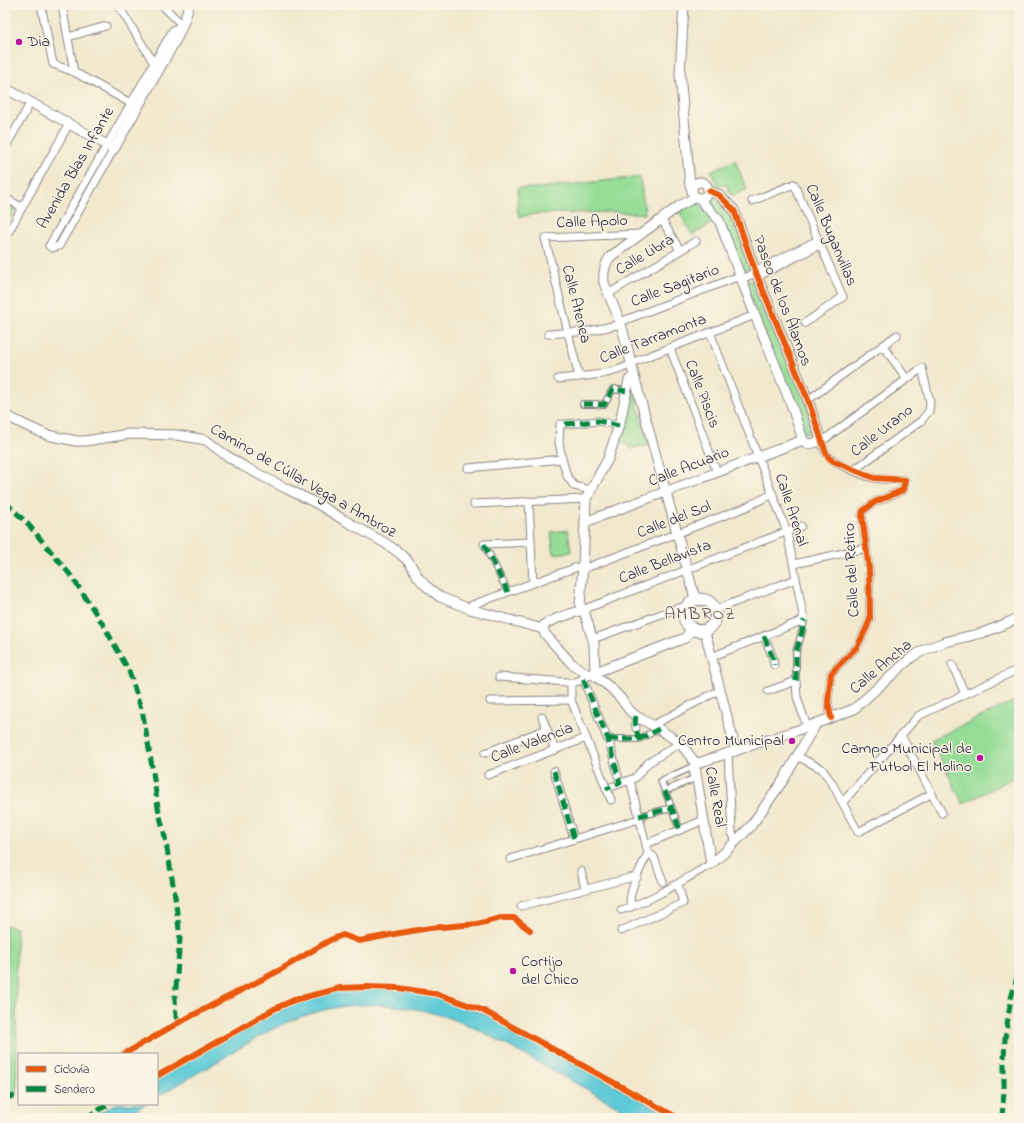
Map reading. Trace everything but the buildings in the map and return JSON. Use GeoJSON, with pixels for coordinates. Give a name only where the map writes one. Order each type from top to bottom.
{"type":"FeatureCollection","features":[{"type":"Feature","properties":{"kind":"street"},"geometry":{"type":"LineString","coordinates":[[41,5],[53,64],[74,72],[134,105]]}},
{"type":"Feature","properties":{"kind":"street"},"geometry":{"type":"LineString","coordinates":[[62,5],[74,72]]}},
{"type":"Feature","properties":{"kind":"street"},"geometry":{"type":"LineString","coordinates":[[118,5],[152,60],[157,64]]}},
{"type":"Feature","properties":{"kind":"street"},"geometry":{"type":"LineString","coordinates":[[162,5],[182,25]]}},
{"type":"Feature","properties":{"kind":"street","name":"Avenida Blas Infante"},"geometry":{"type":"LineString","coordinates":[[110,147],[59,246],[52,248],[48,246],[110,147],[157,64],[178,36],[189,5]]}},
{"type":"Feature","properties":{"kind":"street"},"geometry":{"type":"LineString","coordinates":[[684,5],[680,74],[695,189]]}},
{"type":"Feature","properties":{"kind":"street"},"geometry":{"type":"LineString","coordinates":[[68,37],[106,26]]}},
{"type":"Feature","properties":{"kind":"street"},"geometry":{"type":"LineString","coordinates":[[5,88],[110,147]]}},
{"type":"Feature","properties":{"kind":"street"},"geometry":{"type":"LineString","coordinates":[[5,148],[31,102]]}},
{"type":"Feature","properties":{"kind":"street"},"geometry":{"type":"LineString","coordinates":[[5,238],[69,124]]}},
{"type":"Feature","properties":{"kind":"street","name":"Paseo de los Álamos"},"geometry":{"type":"LineString","coordinates":[[803,438],[791,404],[740,279],[719,220],[703,203],[695,189],[698,182],[704,183],[708,187],[709,191],[718,195],[734,210],[756,273],[808,400],[821,440]]}},
{"type":"Feature","properties":{"kind":"street","name":"Calle Buganvillas"},"geometry":{"type":"LineString","coordinates":[[752,201],[794,184],[843,297],[805,323]]}},
{"type":"Feature","properties":{"kind":"street"},"geometry":{"type":"LineString","coordinates":[[695,189],[706,196],[709,191]]}},
{"type":"Feature","properties":{"kind":"street"},"geometry":{"type":"LineString","coordinates":[[695,189],[688,194],[679,206],[662,220],[640,234],[610,257],[606,262],[603,276],[604,283],[620,323],[628,350],[696,598]]}},
{"type":"Feature","properties":{"kind":"street"},"geometry":{"type":"LineString","coordinates":[[5,198],[22,207]]}},
{"type":"Feature","properties":{"kind":"street"},"geometry":{"type":"LineString","coordinates":[[662,220],[680,250]]}},
{"type":"Feature","properties":{"kind":"street","name":"Calle Apolo"},"geometry":{"type":"LineString","coordinates":[[545,238],[640,234]]}},
{"type":"Feature","properties":{"kind":"street","name":"Calle Atenea"},"geometry":{"type":"LineString","coordinates":[[545,238],[579,376]]}},
{"type":"Feature","properties":{"kind":"street","name":"Calle Libra"},"geometry":{"type":"LineString","coordinates":[[608,294],[696,241]]}},
{"type":"Feature","properties":{"kind":"street"},"geometry":{"type":"LineString","coordinates":[[756,273],[759,269],[819,243]]}},
{"type":"Feature","properties":{"kind":"street","name":"Paseo de los Álamos"},"geometry":{"type":"LineString","coordinates":[[740,279],[756,273]]}},
{"type":"Feature","properties":{"kind":"street","name":"Calle Sagitario"},"geometry":{"type":"LineString","coordinates":[[548,334],[590,331],[620,323],[737,277],[740,279]]}},
{"type":"Feature","properties":{"kind":"street","name":"Calle Tarramonta"},"geometry":{"type":"LineString","coordinates":[[558,379],[606,374],[755,315]]}},
{"type":"Feature","properties":{"kind":"street","name":"Calle Arenal"},"geometry":{"type":"LineString","coordinates":[[710,332],[787,532],[804,620],[796,652],[797,697],[810,726]]}},
{"type":"Feature","properties":{"kind":"street"},"geometry":{"type":"LineString","coordinates":[[808,400],[897,335]]}},
{"type":"Feature","properties":{"kind":"street"},"geometry":{"type":"LineString","coordinates":[[803,438],[806,443],[809,444],[825,439],[908,379],[883,346]]}},
{"type":"Feature","properties":{"kind":"street","name":"Calle Piscis"},"geometry":{"type":"LineString","coordinates":[[670,348],[717,472]]}},
{"type":"Feature","properties":{"kind":"street","name":"Calle Urano"},"geometry":{"type":"LineString","coordinates":[[854,470],[921,421],[929,411],[930,402],[922,368],[908,379]]}},
{"type":"Feature","properties":{"kind":"street"},"geometry":{"type":"LineString","coordinates":[[620,783],[590,675],[594,644],[585,614],[580,605],[589,494],[608,459],[618,427],[629,380],[634,376]]}},
{"type":"Feature","properties":{"kind":"street"},"geometry":{"type":"LineString","coordinates":[[583,404],[604,405],[613,389],[626,391]]}},
{"type":"Feature","properties":{"kind":"street","name":"Camino de Cúllar Vega a Ambroz"},"geometry":{"type":"LineString","coordinates":[[5,416],[47,435],[76,441],[129,434],[177,435],[206,440],[243,466],[316,503],[385,543],[409,562],[425,585],[440,597],[470,609],[542,629]]}},
{"type":"Feature","properties":{"kind":"street"},"geometry":{"type":"LineString","coordinates":[[589,494],[574,486],[567,476],[559,442],[563,424],[596,422],[618,427]]}},
{"type":"Feature","properties":{"kind":"street","name":"Calle Acuario"},"geometry":{"type":"LineString","coordinates":[[586,522],[758,457],[818,431]]}},
{"type":"Feature","properties":{"kind":"street"},"geometry":{"type":"LineString","coordinates":[[821,440],[828,457],[854,470]]}},
{"type":"Feature","properties":{"kind":"street"},"geometry":{"type":"LineString","coordinates":[[468,468],[562,459]]}},
{"type":"Feature","properties":{"kind":"street","name":"Calle del Retiro"},"geometry":{"type":"LineString","coordinates":[[830,718],[828,702],[831,674],[836,667],[857,647],[870,618],[870,587],[862,515],[863,511],[875,502],[903,490],[905,486],[905,480],[874,478],[854,470]]}},
{"type":"Feature","properties":{"kind":"street"},"geometry":{"type":"LineString","coordinates":[[474,504],[529,501],[589,494]]}},
{"type":"Feature","properties":{"kind":"street","name":"Calle del Sol"},"geometry":{"type":"LineString","coordinates":[[470,609],[472,605],[678,533],[744,508],[773,494]]}},
{"type":"Feature","properties":{"kind":"street"},"geometry":{"type":"LineString","coordinates":[[529,501],[533,583]]}},
{"type":"Feature","properties":{"kind":"street","name":"Calle Bellavista"},"geometry":{"type":"LineString","coordinates":[[542,629],[545,624],[558,618],[801,526]]}},
{"type":"Feature","properties":{"kind":"street"},"geometry":{"type":"LineString","coordinates":[[508,592],[484,544],[531,542]]}},
{"type":"Feature","properties":{"kind":"street"},"geometry":{"type":"LineString","coordinates":[[794,564],[866,548]]}},
{"type":"Feature","properties":{"kind":"street"},"geometry":{"type":"LineString","coordinates":[[717,610],[796,579]]}},
{"type":"Feature","properties":{"kind":"street"},"geometry":{"type":"LineString","coordinates":[[707,628],[696,632],[687,626],[684,622],[682,613],[687,603],[696,598],[708,599],[714,605],[718,614],[716,623],[709,630],[707,628],[697,628],[690,624],[687,613],[690,606],[694,603],[702,602],[709,606],[713,613],[713,617],[707,628],[711,657],[720,690],[732,752],[732,833],[736,841]]}},
{"type":"Feature","properties":{"kind":"street"},"geometry":{"type":"LineString","coordinates":[[593,639],[675,608],[684,607]]}},
{"type":"Feature","properties":{"kind":"street","name":"Calle Ancha"},"geometry":{"type":"LineString","coordinates":[[695,764],[810,726],[854,709],[912,657],[922,650],[984,632],[1019,618]]}},
{"type":"Feature","properties":{"kind":"street"},"geometry":{"type":"LineString","coordinates":[[711,657],[804,620]]}},
{"type":"Feature","properties":{"kind":"street","name":"Calle Real"},"geometry":{"type":"LineString","coordinates":[[542,629],[571,663],[611,688],[636,716],[680,743],[695,764],[711,864]]}},
{"type":"Feature","properties":{"kind":"street"},"geometry":{"type":"LineString","coordinates":[[499,677],[567,682],[571,684],[590,675],[685,638],[691,630]]}},
{"type":"Feature","properties":{"kind":"street"},"geometry":{"type":"LineString","coordinates":[[764,636],[773,658],[774,665]]}},
{"type":"Feature","properties":{"kind":"street"},"geometry":{"type":"LineString","coordinates":[[952,664],[965,694]]}},
{"type":"Feature","properties":{"kind":"street"},"geometry":{"type":"LineString","coordinates":[[843,802],[918,716],[1019,669]]}},
{"type":"Feature","properties":{"kind":"street"},"geometry":{"type":"LineString","coordinates":[[768,691],[796,681]]}},
{"type":"Feature","properties":{"kind":"street"},"geometry":{"type":"LineString","coordinates":[[571,684],[571,700],[610,800]]}},
{"type":"Feature","properties":{"kind":"street"},"geometry":{"type":"LineString","coordinates":[[608,740],[639,739],[656,727],[720,690]]}},
{"type":"Feature","properties":{"kind":"street"},"geometry":{"type":"LineString","coordinates":[[490,701],[571,700]]}},
{"type":"Feature","properties":{"kind":"street"},"geometry":{"type":"LineString","coordinates":[[636,716],[636,728],[639,739]]}},
{"type":"Feature","properties":{"kind":"street"},"geometry":{"type":"LineString","coordinates":[[542,717],[555,750]]}},
{"type":"Feature","properties":{"kind":"street"},"geometry":{"type":"LineString","coordinates":[[621,910],[631,907],[678,884],[711,864],[724,853],[751,826],[784,779],[808,736],[810,726]]}},
{"type":"Feature","properties":{"kind":"street"},"geometry":{"type":"LineString","coordinates":[[485,753],[547,729]]}},
{"type":"Feature","properties":{"kind":"street"},"geometry":{"type":"LineString","coordinates":[[901,735],[942,813]]}},
{"type":"Feature","properties":{"kind":"street","name":"Calle Valencia"},"geometry":{"type":"LineString","coordinates":[[488,775],[586,738]]}},
{"type":"Feature","properties":{"kind":"street"},"geometry":{"type":"LineString","coordinates":[[606,789],[635,778],[648,763],[680,743]]}},
{"type":"Feature","properties":{"kind":"street"},"geometry":{"type":"LineString","coordinates":[[797,756],[822,769],[843,802],[858,832],[931,794]]}},
{"type":"Feature","properties":{"kind":"street"},"geometry":{"type":"LineString","coordinates":[[665,791],[693,779],[692,767],[661,781],[680,830]]}},
{"type":"Feature","properties":{"kind":"street"},"geometry":{"type":"LineString","coordinates":[[554,771],[574,839]]}},
{"type":"Feature","properties":{"kind":"street"},"geometry":{"type":"LineString","coordinates":[[630,780],[648,853],[636,878],[631,896],[631,907]]}},
{"type":"Feature","properties":{"kind":"street"},"geometry":{"type":"LineString","coordinates":[[510,859],[639,817],[672,808]]}},
{"type":"Feature","properties":{"kind":"street"},"geometry":{"type":"LineString","coordinates":[[646,844],[704,820]]}},
{"type":"Feature","properties":{"kind":"street"},"geometry":{"type":"LineString","coordinates":[[648,853],[654,857],[663,882]]}},
{"type":"Feature","properties":{"kind":"street"},"geometry":{"type":"LineString","coordinates":[[581,871],[585,889]]}},
{"type":"Feature","properties":{"kind":"street"},"geometry":{"type":"LineString","coordinates":[[521,906],[633,877],[636,878]]}},
{"type":"Feature","properties":{"kind":"street"},"geometry":{"type":"LineString","coordinates":[[621,932],[683,903],[678,884]]}},
{"type":"Feature","properties":{"kind":"green space"},"geometry":{"type":"Polygon","coordinates":[[[735,160],[747,190],[731,196],[726,184],[718,187],[711,171],[735,160]]]}},
{"type":"Feature","properties":{"kind":"green space"},"geometry":{"type":"Polygon","coordinates":[[[640,177],[645,214],[615,212],[536,214],[519,217],[517,207],[518,188],[537,188],[640,177]]]}},
{"type":"Feature","properties":{"kind":"green space"},"geometry":{"type":"Polygon","coordinates":[[[711,194],[732,212],[751,268],[741,272],[707,204],[706,200],[711,194]]]}},
{"type":"Feature","properties":{"kind":"green space"},"geometry":{"type":"Polygon","coordinates":[[[696,201],[716,221],[692,235],[679,211],[696,201]]]}},
{"type":"Feature","properties":{"kind":"green space"},"geometry":{"type":"Polygon","coordinates":[[[5,203],[15,209],[5,227],[5,203]]]}},
{"type":"Feature","properties":{"kind":"green space"},"geometry":{"type":"Polygon","coordinates":[[[755,279],[805,398],[814,430],[804,433],[745,283],[755,279]]]}},
{"type":"Feature","properties":{"kind":"green space"},"geometry":{"type":"Polygon","coordinates":[[[630,389],[634,389],[648,445],[631,449],[628,445],[618,442],[630,389]]]}},
{"type":"Feature","properties":{"kind":"green space"},"geometry":{"type":"Polygon","coordinates":[[[568,530],[571,552],[554,554],[551,532],[568,530]]]}},
{"type":"Feature","properties":{"kind":"green space","name":"Campo Municipal de Fútbol El Molino"},"geometry":{"type":"Polygon","coordinates":[[[1019,699],[1019,775],[963,804],[931,740],[1019,699]]]}},
{"type":"Feature","properties":{"kind":"green space"},"geometry":{"type":"Polygon","coordinates":[[[5,925],[16,928],[17,1093],[5,1095],[5,925]]]}},
{"type":"Feature","properties":{"kind":"water"},"geometry":{"type":"Polygon","coordinates":[[[377,988],[408,991],[427,994],[466,1006],[489,1016],[674,1118],[639,1118],[481,1031],[455,1020],[430,1012],[404,1007],[378,1005],[352,1006],[326,1010],[301,1017],[264,1034],[158,1096],[158,1078],[270,1013],[302,1000],[327,993],[351,989],[377,988]]]}},
{"type":"Feature","properties":{"kind":"water"},"geometry":{"type":"Polygon","coordinates":[[[113,1105],[144,1105],[123,1118],[91,1118],[113,1105]]]}},
{"type":"Feature","properties":{"kind":"marked path"},"geometry":{"type":"LineString","coordinates":[[583,404],[604,405],[613,389],[626,391]]}},
{"type":"Feature","properties":{"kind":"marked path"},"geometry":{"type":"LineString","coordinates":[[565,424],[599,421],[619,426]]}},
{"type":"Feature","properties":{"kind":"marked path"},"geometry":{"type":"LineString","coordinates":[[5,502],[28,524],[72,577],[104,626],[129,671],[143,715],[158,808],[165,837],[175,896],[180,938],[175,999],[176,1017],[180,1022]]}},
{"type":"Feature","properties":{"kind":"marked path"},"geometry":{"type":"LineString","coordinates":[[484,544],[508,592]]}},
{"type":"Feature","properties":{"kind":"marked path"},"geometry":{"type":"LineString","coordinates":[[796,681],[796,652],[804,620]]}},
{"type":"Feature","properties":{"kind":"marked path"},"geometry":{"type":"LineString","coordinates":[[764,636],[773,658],[774,665]]}},
{"type":"Feature","properties":{"kind":"marked path"},"geometry":{"type":"LineString","coordinates":[[583,679],[608,739],[620,783],[606,789]]}},
{"type":"Feature","properties":{"kind":"marked path"},"geometry":{"type":"LineString","coordinates":[[636,716],[635,719],[639,739]]}},
{"type":"Feature","properties":{"kind":"marked path"},"geometry":{"type":"LineString","coordinates":[[608,739],[639,739],[659,729]]}},
{"type":"Feature","properties":{"kind":"marked path"},"geometry":{"type":"LineString","coordinates":[[554,771],[574,839]]}},
{"type":"Feature","properties":{"kind":"marked path"},"geometry":{"type":"LineString","coordinates":[[665,791],[680,830]]}},
{"type":"Feature","properties":{"kind":"marked path"},"geometry":{"type":"LineString","coordinates":[[639,816],[672,808]]}},
{"type":"Feature","properties":{"kind":"marked path"},"geometry":{"type":"LineString","coordinates":[[1002,1118],[1005,1039],[1011,998],[1019,971]]}},
{"type":"Feature","properties":{"kind":"marked path"},"geometry":{"type":"LineString","coordinates":[[5,1098],[18,1095]]}},
{"type":"Feature","properties":{"kind":"marked path"},"geometry":{"type":"LineString","coordinates":[[85,1118],[107,1105]]}},
{"type":"Feature","properties":{"kind":"cycle path"},"geometry":{"type":"LineString","coordinates":[[709,191],[719,195],[734,210],[756,273],[808,400],[828,457],[833,461],[874,478],[905,480],[903,490],[875,502],[863,511],[862,515],[869,570],[870,619],[857,647],[831,674],[828,702],[831,718]]}},
{"type":"Feature","properties":{"kind":"cycle path"},"geometry":{"type":"LineString","coordinates":[[126,1053],[180,1022],[280,970],[330,940],[343,935],[359,941],[430,928],[477,924],[501,918],[514,918],[530,930]]}},
{"type":"Feature","properties":{"kind":"cycle path"},"geometry":{"type":"LineString","coordinates":[[158,1075],[274,1009],[294,1000],[340,988],[399,988],[438,994],[482,1010],[678,1118]]}},
{"type":"Feature","properties":{"kind":"place","name":"Dia"},"geometry":{"type":"Point","coordinates":[19,42]}},
{"type":"Feature","properties":{"kind":"place","name":"Centro Municipal"},"geometry":{"type":"Point","coordinates":[792,741]}},
{"type":"Feature","properties":{"kind":"place","name":"Campo Municipal de Fútbol El Molino"},"geometry":{"type":"Point","coordinates":[980,758]}},
{"type":"Feature","properties":{"kind":"place","name":"Cortijo del Chico"},"geometry":{"type":"Point","coordinates":[513,971]}},
{"type":"Feature","properties":{"kind":"district","name":"AMBROZ"},"geometry":{"type":"Point","coordinates":[700,615]}}]}
